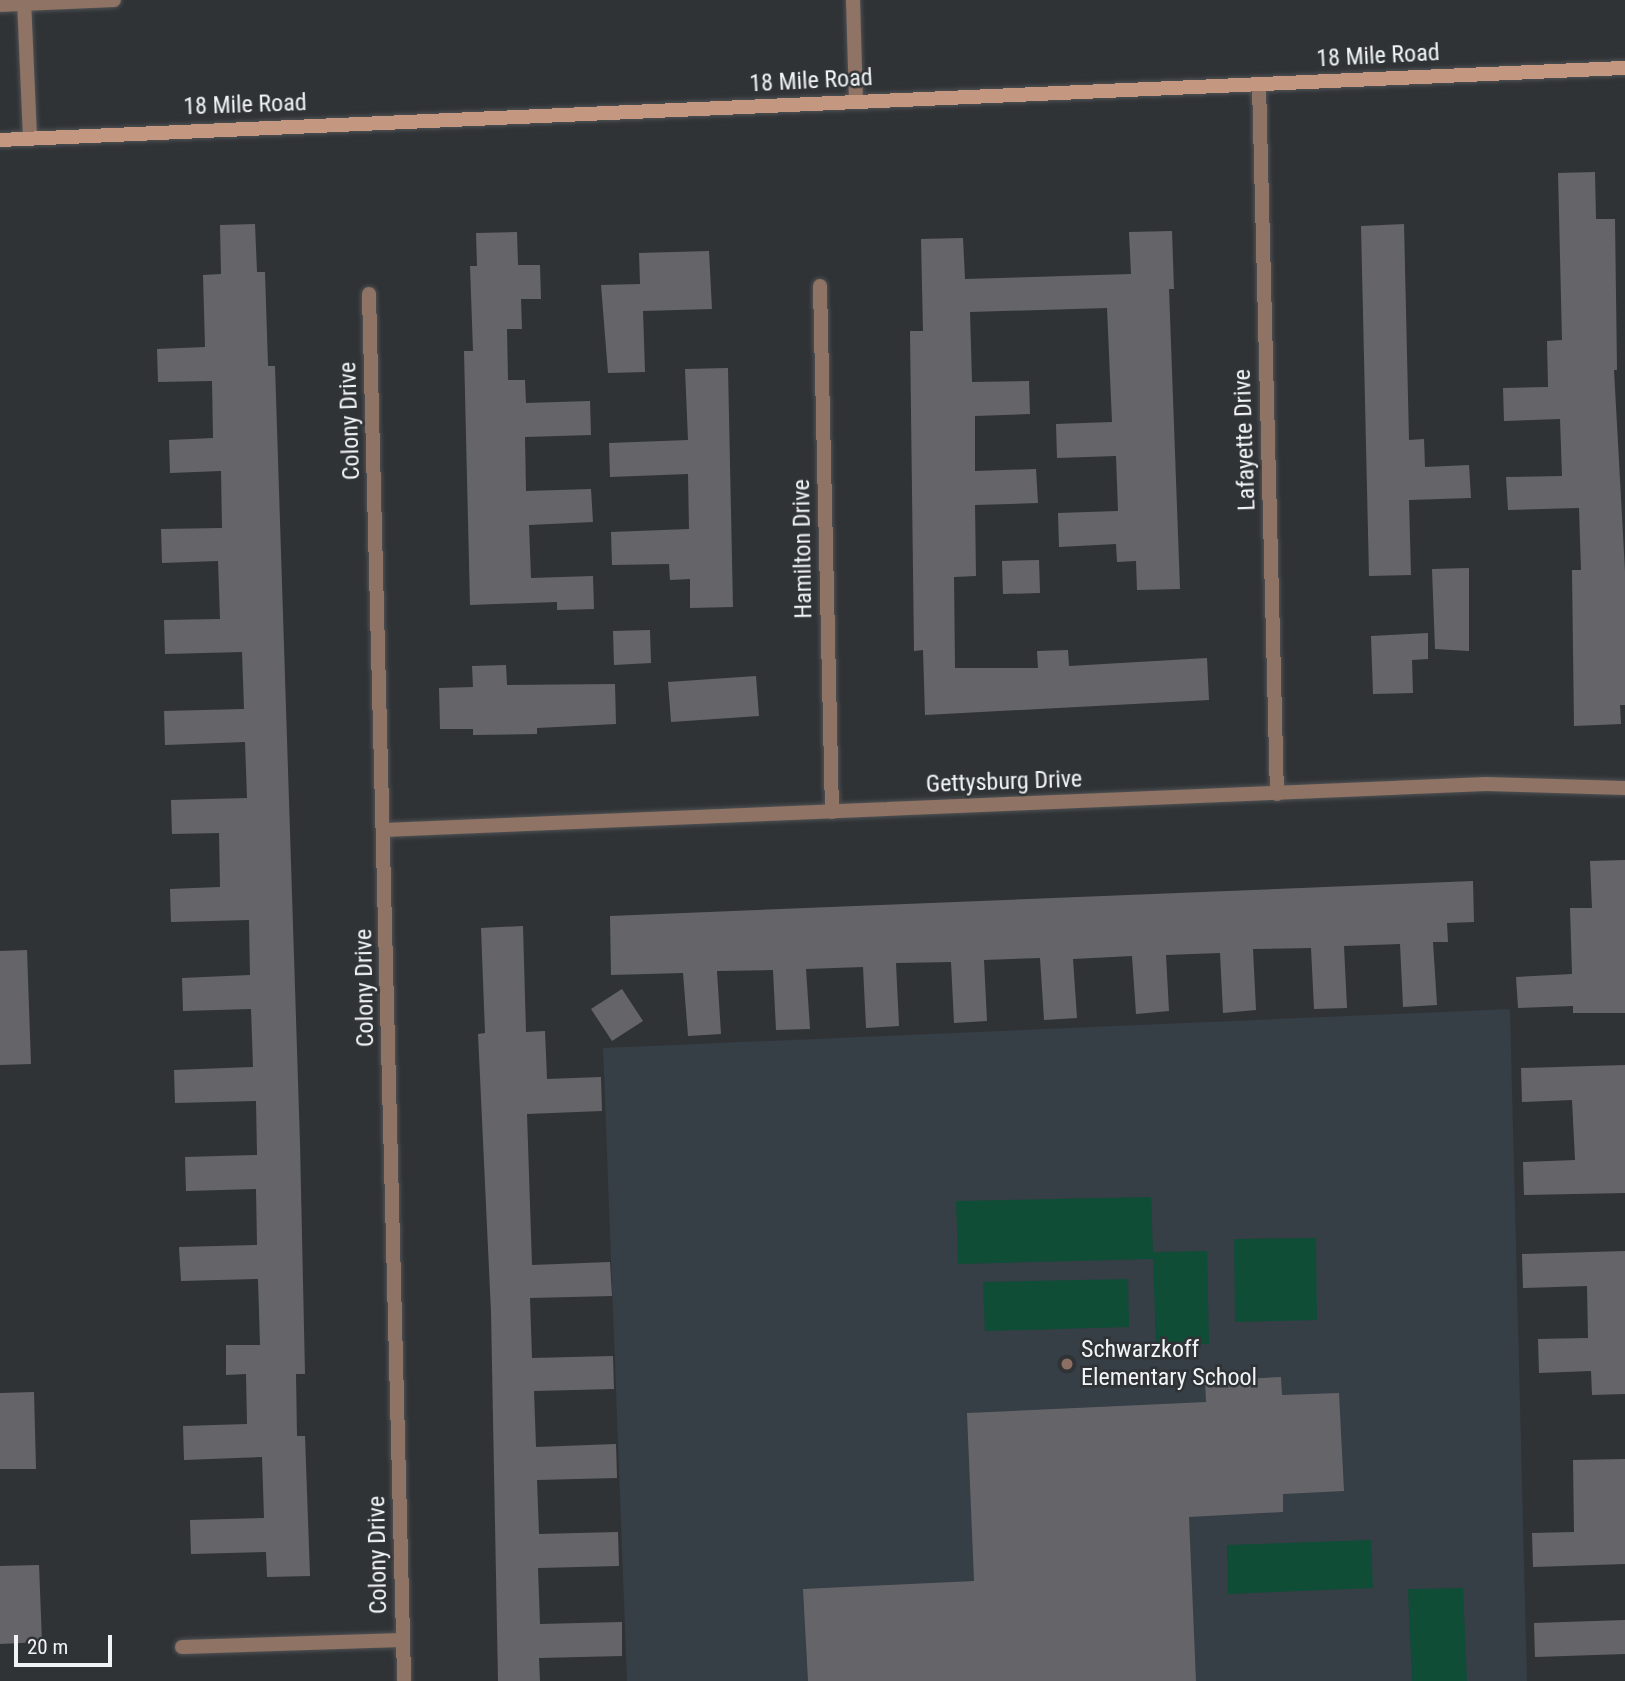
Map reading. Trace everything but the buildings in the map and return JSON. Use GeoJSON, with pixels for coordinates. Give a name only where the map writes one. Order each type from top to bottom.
{"type":"FeatureCollection","features":[{"type":"Feature","properties":{"kind":"street"},"geometry":{"type":"LineString","coordinates":[[0,5],[114,0]]}},
{"type":"Feature","properties":{"kind":"street"},"geometry":{"type":"LineString","coordinates":[[853,0],[856,102]]}},
{"type":"Feature","properties":{"kind":"street"},"geometry":{"type":"LineString","coordinates":[[24,2],[30,139]]}},
{"type":"Feature","properties":{"kind":"street","name":"18 Mile Road"},"geometry":{"type":"LineString","coordinates":[[0,140],[1625,68]]}},
{"type":"Feature","properties":{"kind":"street","name":"Lafayette Drive"},"geometry":{"type":"LineString","coordinates":[[1259,84],[1278,794]]}},
{"type":"Feature","properties":{"kind":"street","name":"Hamilton Drive"},"geometry":{"type":"LineString","coordinates":[[820,286],[832,812]]}},
{"type":"Feature","properties":{"kind":"street","name":"Colony Drive"},"geometry":{"type":"LineString","coordinates":[[369,294],[404,1681]]}},
{"type":"Feature","properties":{"kind":"street","name":"Gettysburg Drive"},"geometry":{"type":"LineString","coordinates":[[384,830],[1486,784],[1625,788]]}},
{"type":"Feature","properties":{"kind":"street"},"geometry":{"type":"LineString","coordinates":[[182,1647],[403,1640]]}},
{"type":"Feature","properties":{"kind":"shaded area","name":"Schwarzkoff Elementary School"},"geometry":{"type":"Polygon","coordinates":[[[1510,1009],[1527,1681],[627,1681],[603,1048],[1510,1009]]]}},
{"type":"Feature","properties":{"kind":"green space"},"geometry":{"type":"Polygon","coordinates":[[[1151,1197],[1153,1252],[1207,1251],[1209,1344],[1156,1345],[1153,1259],[958,1264],[956,1201],[1151,1197]]]}},
{"type":"Feature","properties":{"kind":"green space"},"geometry":{"type":"Polygon","coordinates":[[[1316,1238],[1317,1320],[1235,1322],[1234,1239],[1316,1238]]]}},
{"type":"Feature","properties":{"kind":"green space"},"geometry":{"type":"Polygon","coordinates":[[[1128,1279],[1129,1327],[985,1331],[983,1282],[1128,1279]]]}},
{"type":"Feature","properties":{"kind":"green space"},"geometry":{"type":"Polygon","coordinates":[[[1371,1540],[1373,1588],[1228,1594],[1227,1545],[1371,1540]]]}},
{"type":"Feature","properties":{"kind":"green space"},"geometry":{"type":"Polygon","coordinates":[[[1463,1588],[1467,1681],[1412,1681],[1408,1589],[1463,1588]]]}},
{"type":"Feature","properties":{"kind":"place","name":"Schwarzkoff Elementary School"},"geometry":{"type":"Point","coordinates":[1067,1364]}}]}
